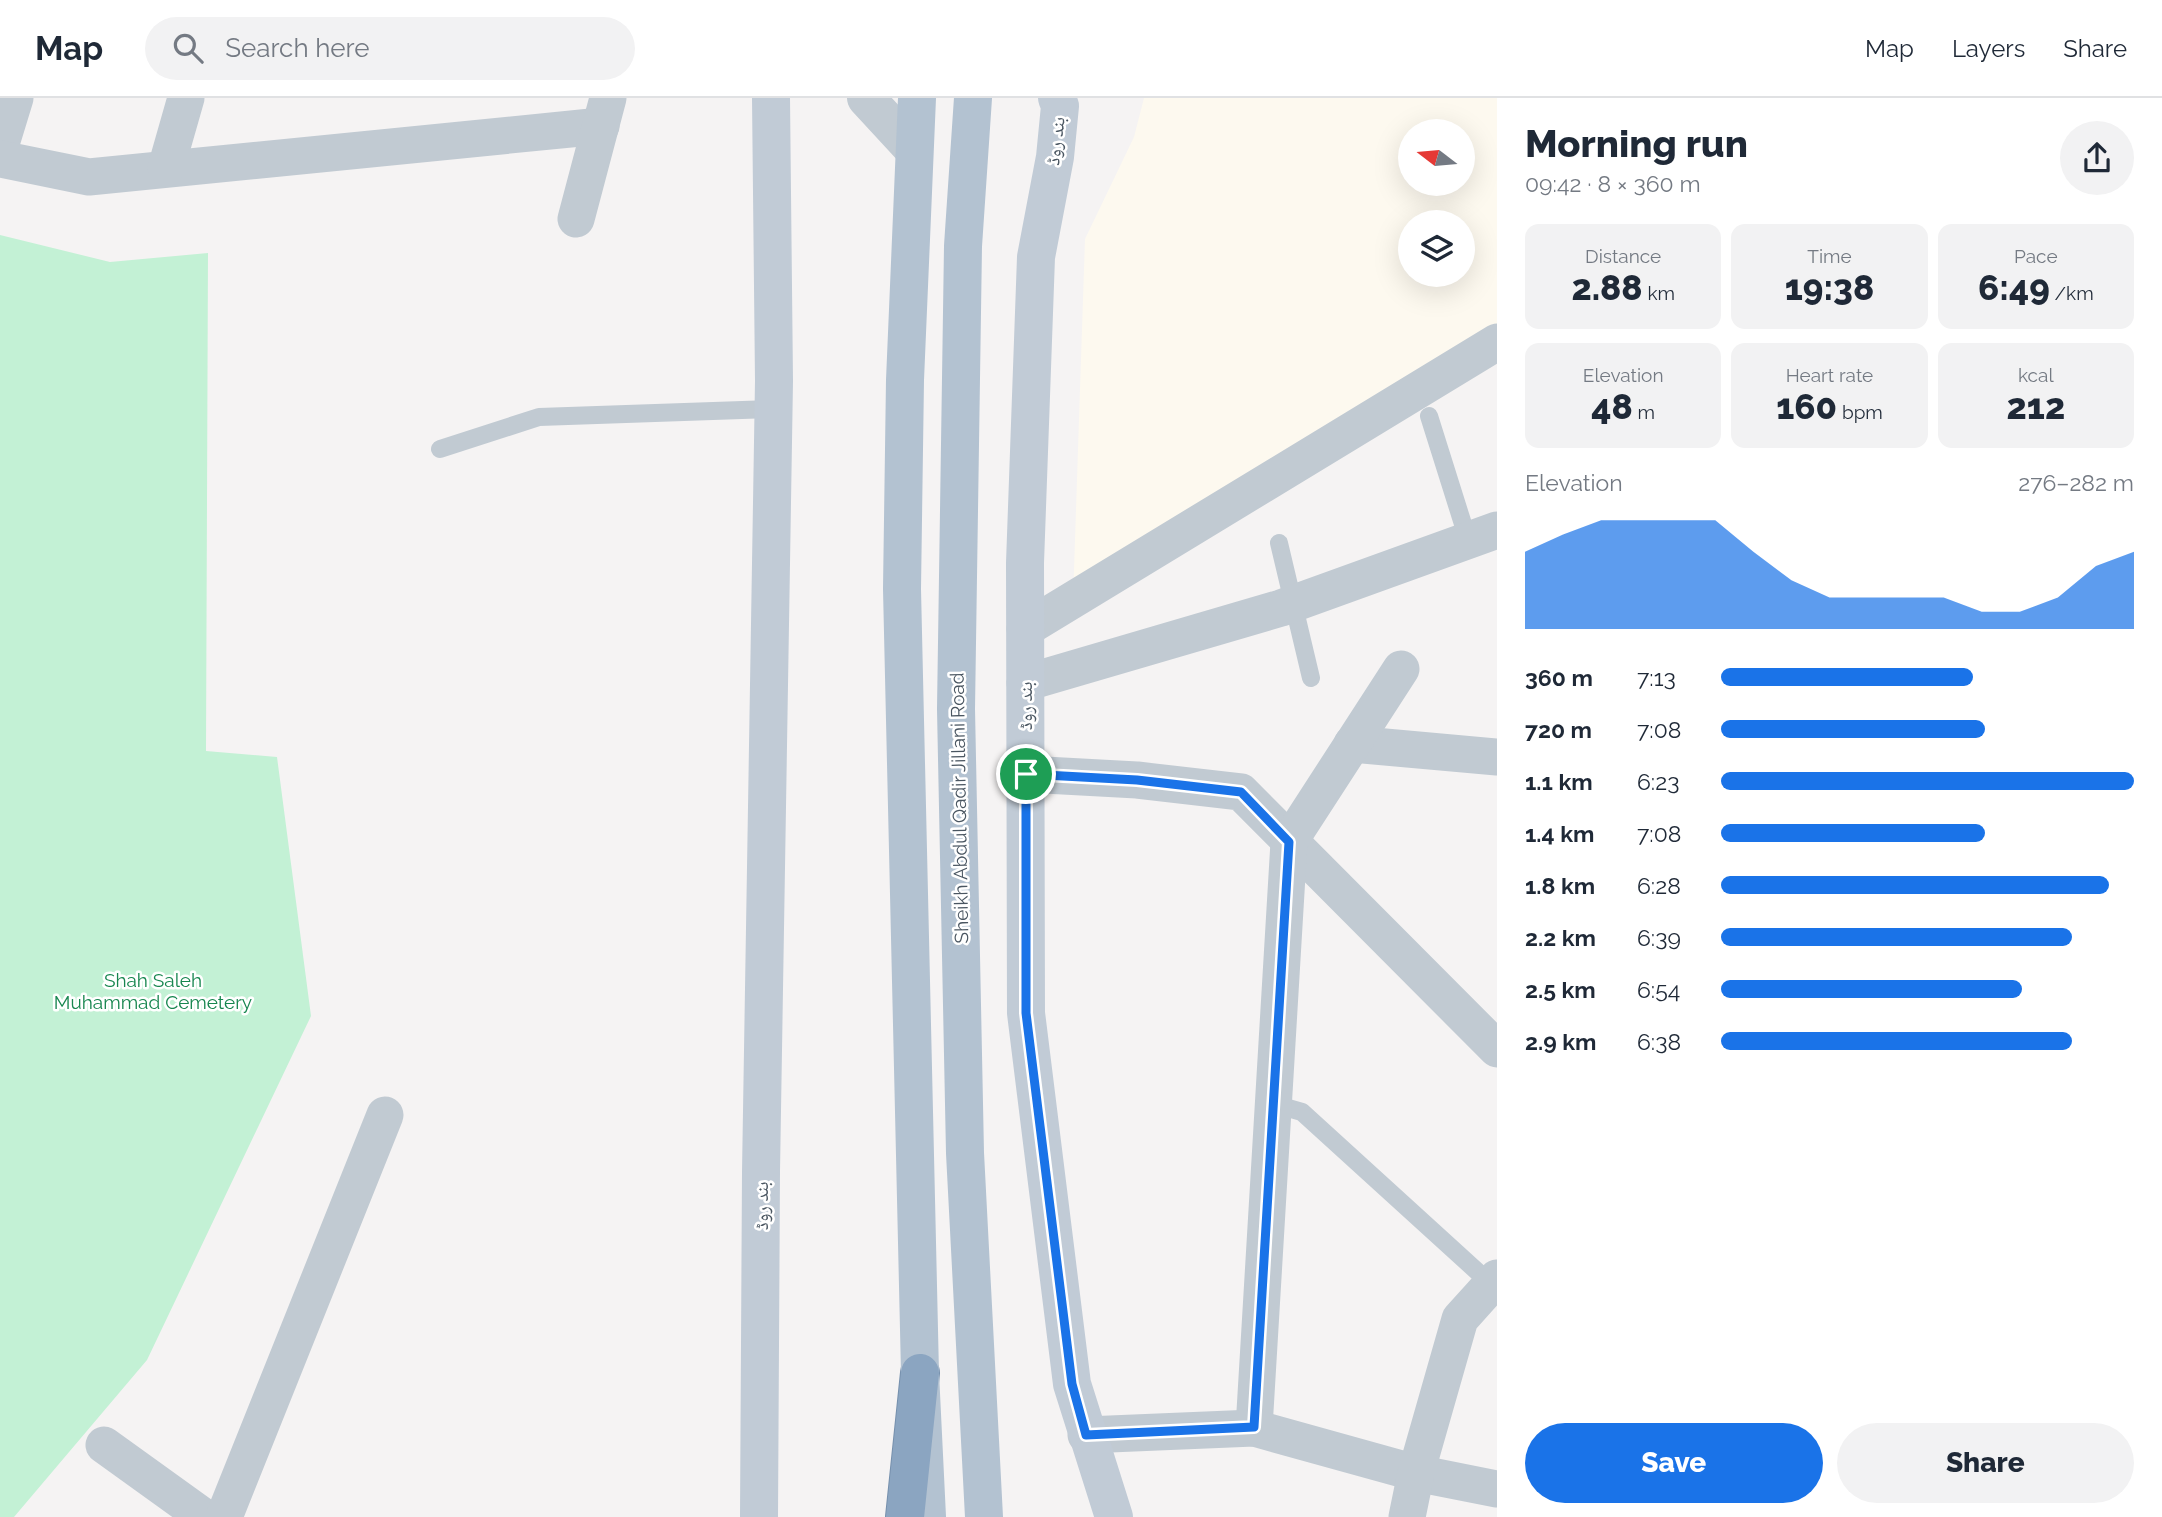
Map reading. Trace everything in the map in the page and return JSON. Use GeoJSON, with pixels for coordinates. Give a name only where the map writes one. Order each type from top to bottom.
{"type":"FeatureCollection","features":[{"type":"Feature","properties":{"kind":"highway"},"geometry":{"type":"LineString","coordinates":[[905,1517],[920,1373]]}},
{"type":"Feature","properties":{"kind":"main road","name":"بند روڈ"},"geometry":{"type":"LineString","coordinates":[[759,1517],[761,1172],[774,410],[771,98]]}},
{"type":"Feature","properties":{"kind":"main road"},"geometry":{"type":"LineString","coordinates":[[916,98],[905,380],[902,589],[920,1373],[927,1517]]}},
{"type":"Feature","properties":{"kind":"main road","name":"Sheikh Abdul Qadir Jillani Road"},"geometry":{"type":"LineString","coordinates":[[973,98],[963,246],[956,709],[965,1153],[984,1517]]}},
{"type":"Feature","properties":{"kind":"main road","name":"بند روڈ"},"geometry":{"type":"LineString","coordinates":[[1057,98],[1060,106],[1055,157],[1036,257],[1025,563],[1026,1013],[1072,1384],[1114,1517]]}},
{"type":"Feature","properties":{"kind":"street"},"geometry":{"type":"LineString","coordinates":[[0,147],[15,98]]}},
{"type":"Feature","properties":{"kind":"street"},"geometry":{"type":"LineString","coordinates":[[166,168],[186,98]]}},
{"type":"Feature","properties":{"kind":"street"},"geometry":{"type":"LineString","coordinates":[[866,98],[914,150]]}},
{"type":"Feature","properties":{"kind":"street"},"geometry":{"type":"LineString","coordinates":[[0,159],[89,177],[604,112],[576,219]]}},
{"type":"Feature","properties":{"kind":"street"},"geometry":{"type":"LineString","coordinates":[[1025,629],[1497,342]]}},
{"type":"Feature","properties":{"kind":"street"},"geometry":{"type":"LineString","coordinates":[[1025,683],[1293,603],[1482,535]]}},
{"type":"Feature","properties":{"kind":"street"},"geometry":{"type":"LineString","coordinates":[[1254,1427],[1289,842],[1401,669]]}},
{"type":"Feature","properties":{"kind":"street"},"geometry":{"type":"LineString","coordinates":[[1352,744],[1497,757]]}},
{"type":"Feature","properties":{"kind":"street"},"geometry":{"type":"LineString","coordinates":[[1026,774],[1137,780],[1241,792],[1497,1049]]}},
{"type":"Feature","properties":{"kind":"street"},"geometry":{"type":"LineString","coordinates":[[224,1517],[384,1115]]}},
{"type":"Feature","properties":{"kind":"street"},"geometry":{"type":"LineString","coordinates":[[1407,1517],[1416,1473],[1460,1319],[1494,1281]]}},
{"type":"Feature","properties":{"kind":"street"},"geometry":{"type":"LineString","coordinates":[[1086,1435],[1254,1427],[1416,1473],[1497,1489]]}},
{"type":"Feature","properties":{"kind":"street"},"geometry":{"type":"LineString","coordinates":[[104,1446],[204,1517]]}},
{"type":"Feature","properties":{"kind":"lane"},"geometry":{"type":"LineString","coordinates":[[440,449],[540,417],[774,410]]}},
{"type":"Feature","properties":{"kind":"lane"},"geometry":{"type":"LineString","coordinates":[[1429,416],[1482,535]]}},
{"type":"Feature","properties":{"kind":"lane"},"geometry":{"type":"LineString","coordinates":[[1279,543],[1311,678]]}},
{"type":"Feature","properties":{"kind":"lane"},"geometry":{"type":"LineString","coordinates":[[1274,1104],[1302,1112],[1494,1281]]}},
{"type":"Feature","properties":{"kind":"shaded area"},"geometry":{"type":"Polygon","coordinates":[[[1144,98],[1497,98],[1497,342],[1073,600],[1085,239],[1134,137],[1144,98]]]}},
{"type":"Feature","properties":{"kind":"green space","name":"Shah Saleh Muhammad Cemetery"},"geometry":{"type":"Polygon","coordinates":[[[0,235],[110,262],[208,253],[206,751],[277,757],[311,1016],[147,1360],[14,1517],[0,1517],[0,235]]]}},
{"type":"Feature","properties":{"kind":"route"},"geometry":{"type":"LineString","coordinates":[[1026,774],[1137,780],[1241,792],[1289,842],[1254,1427],[1086,1435],[1072,1384],[1026,1013],[1026,774]]}}]}
